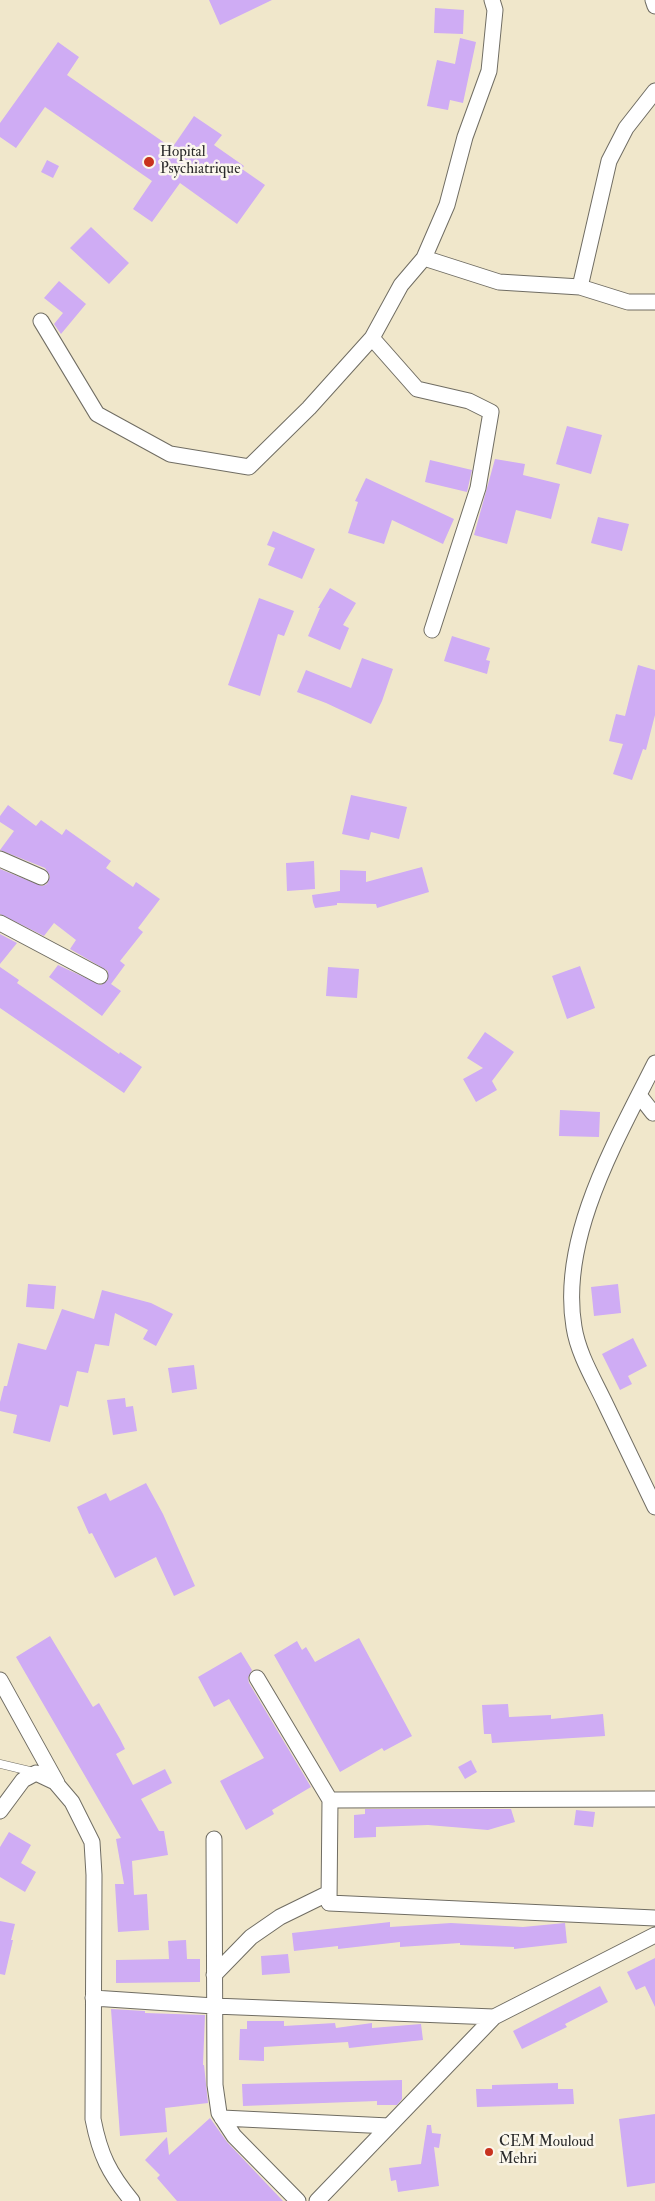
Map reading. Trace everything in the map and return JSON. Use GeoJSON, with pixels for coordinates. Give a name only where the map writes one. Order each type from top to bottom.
{"type":"FeatureCollection","features":[{"type":"Feature","properties":{"kind":"street"},"geometry":{"type":"LineString","coordinates":[[41,321],[97,414],[170,454],[249,467],[309,408],[372,338],[401,285],[424,258],[446,205],[465,137],[489,71],[495,10],[492,0]]}},
{"type":"Feature","properties":{"kind":"street"},"geometry":{"type":"LineString","coordinates":[[652,0],[655,6]]}},
{"type":"Feature","properties":{"kind":"street"},"geometry":{"type":"LineString","coordinates":[[580,287],[610,161],[626,128],[655,92]]}},
{"type":"Feature","properties":{"kind":"street"},"geometry":{"type":"LineString","coordinates":[[424,258],[499,282],[580,287],[628,302],[655,302]]}},
{"type":"Feature","properties":{"kind":"street"},"geometry":{"type":"LineString","coordinates":[[372,338],[417,389],[469,401],[491,412],[478,488],[432,630]]}},
{"type":"Feature","properties":{"kind":"street"},"geometry":{"type":"LineString","coordinates":[[0,859],[41,877]]}},
{"type":"Feature","properties":{"kind":"street"},"geometry":{"type":"LineString","coordinates":[[0,923],[100,976]]}},
{"type":"Feature","properties":{"kind":"street"},"geometry":{"type":"LineString","coordinates":[[655,1063],[608,1157],[580,1234],[570,1284],[574,1329],[585,1363],[655,1507]]}},
{"type":"Feature","properties":{"kind":"street"},"geometry":{"type":"LineString","coordinates":[[639,1095],[653,1113],[655,1112]]}},
{"type":"Feature","properties":{"kind":"street"},"geometry":{"type":"LineString","coordinates":[[257,1678],[330,1800],[329,1903],[655,1918]]}},
{"type":"Feature","properties":{"kind":"street"},"geometry":{"type":"LineString","coordinates":[[0,1680],[59,1786]]}},
{"type":"Feature","properties":{"kind":"street"},"geometry":{"type":"LineString","coordinates":[[0,1811],[24,1780],[36,1773],[55,1782],[72,1802],[92,1842],[94,1875],[93,2119],[99,2148],[114,2179],[132,2201]]}},
{"type":"Feature","properties":{"kind":"street"},"geometry":{"type":"LineString","coordinates":[[330,1800],[655,1799]]}},
{"type":"Feature","properties":{"kind":"street"},"geometry":{"type":"LineString","coordinates":[[214,1839],[215,2085],[219,2114],[234,2136],[298,2201]]}},
{"type":"Feature","properties":{"kind":"street"},"geometry":{"type":"LineString","coordinates":[[214,1975],[251,1936],[280,1917],[329,1893]]}},
{"type":"Feature","properties":{"kind":"street"},"geometry":{"type":"LineString","coordinates":[[316,2201],[494,2017],[655,1936]]}},
{"type":"Feature","properties":{"kind":"street"},"geometry":{"type":"LineString","coordinates":[[93,1998],[214,2006],[494,2017]]}},
{"type":"Feature","properties":{"kind":"street"},"geometry":{"type":"LineString","coordinates":[[222,2118],[389,2126]]}},
{"type":"Feature","properties":{"kind":"lane"},"geometry":{"type":"LineString","coordinates":[[0,1764],[36,1773]]}},
{"type":"Feature","properties":{"kind":"building"},"geometry":{"type":"Polygon","coordinates":[[[209,0],[272,0],[220,25],[209,0]]]}},
{"type":"Feature","properties":{"kind":"building"},"geometry":{"type":"Polygon","coordinates":[[[435,8],[464,10],[463,34],[434,33],[435,8]]]}},
{"type":"Feature","properties":{"kind":"building"},"geometry":{"type":"Polygon","coordinates":[[[460,38],[476,42],[463,103],[450,100],[448,110],[427,106],[437,60],[455,64],[460,38]]]}},
{"type":"Feature","properties":{"kind":"building"},"geometry":{"type":"Polygon","coordinates":[[[58,42],[79,57],[67,75],[172,148],[194,116],[222,135],[214,145],[244,166],[242,169],[265,185],[237,224],[180,183],[152,222],[133,209],[152,181],[45,107],[16,148],[0,137],[0,123],[58,42]]]}},
{"type":"Feature","properties":{"kind":"building"},"geometry":{"type":"Polygon","coordinates":[[[47,160],[59,166],[53,178],[41,172],[47,160]]]}},
{"type":"Feature","properties":{"kind":"building"},"geometry":{"type":"Polygon","coordinates":[[[91,227],[129,263],[109,284],[70,248],[91,227]]]}},
{"type":"Feature","properties":{"kind":"building"},"geometry":{"type":"Polygon","coordinates":[[[59,281],[86,304],[61,334],[54,324],[63,313],[44,298],[59,281]]]}},
{"type":"Feature","properties":{"kind":"building"},"geometry":{"type":"Polygon","coordinates":[[[567,426],[602,435],[591,474],[556,464],[567,426]]]}},
{"type":"Feature","properties":{"kind":"building"},"geometry":{"type":"Polygon","coordinates":[[[495,459],[525,464],[523,475],[560,484],[551,519],[516,510],[507,544],[474,535],[495,459]]]}},
{"type":"Feature","properties":{"kind":"building"},"geometry":{"type":"Polygon","coordinates":[[[430,460],[472,470],[467,492],[425,482],[430,460]]]}},
{"type":"Feature","properties":{"kind":"building"},"geometry":{"type":"Polygon","coordinates":[[[366,478],[454,519],[443,544],[392,520],[384,544],[348,533],[358,502],[355,501],[366,478]]]}},
{"type":"Feature","properties":{"kind":"building"},"geometry":{"type":"Polygon","coordinates":[[[598,517],[629,524],[622,551],[591,543],[598,517]]]}},
{"type":"Feature","properties":{"kind":"building"},"geometry":{"type":"Polygon","coordinates":[[[273,531],[315,549],[302,579],[268,565],[275,548],[267,545],[273,531]]]}},
{"type":"Feature","properties":{"kind":"building"},"geometry":{"type":"Polygon","coordinates":[[[330,588],[356,603],[343,625],[349,628],[340,650],[308,636],[320,608],[318,608],[330,588]]]}},
{"type":"Feature","properties":{"kind":"building"},"geometry":{"type":"Polygon","coordinates":[[[259,598],[294,611],[284,636],[278,634],[260,696],[228,685],[259,598]]]}},
{"type":"Feature","properties":{"kind":"building"},"geometry":{"type":"Polygon","coordinates":[[[452,636],[490,648],[486,660],[490,661],[487,674],[444,661],[452,636]]]}},
{"type":"Feature","properties":{"kind":"building"},"geometry":{"type":"Polygon","coordinates":[[[362,658],[393,669],[382,701],[371,724],[297,692],[306,670],[351,688],[362,658]]]}},
{"type":"Feature","properties":{"kind":"building"},"geometry":{"type":"Polygon","coordinates":[[[638,665],[655,670],[655,715],[646,750],[643,749],[632,780],[613,774],[623,744],[609,741],[616,714],[625,716],[638,665]]]}},
{"type":"Feature","properties":{"kind":"building"},"geometry":{"type":"Polygon","coordinates":[[[351,795],[407,807],[399,839],[371,832],[369,840],[342,834],[351,795]]]}},
{"type":"Feature","properties":{"kind":"building"},"geometry":{"type":"Polygon","coordinates":[[[8,805],[36,826],[41,820],[62,835],[66,829],[111,861],[106,868],[133,887],[136,882],[160,899],[138,928],[143,932],[120,961],[125,965],[111,984],[121,991],[102,1016],[49,977],[58,965],[101,985],[108,980],[108,971],[70,949],[76,940],[54,923],[44,936],[0,914],[0,869],[42,886],[47,884],[50,876],[45,868],[0,850],[14,831],[0,822],[0,816],[8,805]]]}},
{"type":"Feature","properties":{"kind":"building"},"geometry":{"type":"Polygon","coordinates":[[[314,861],[315,889],[287,891],[286,863],[314,861]]]}},
{"type":"Feature","properties":{"kind":"building"},"geometry":{"type":"Polygon","coordinates":[[[422,867],[429,892],[377,908],[376,904],[337,903],[337,905],[315,908],[312,895],[340,891],[340,870],[366,871],[366,882],[422,867]]]}},
{"type":"Feature","properties":{"kind":"building"},"geometry":{"type":"Polygon","coordinates":[[[0,934],[17,943],[0,964],[0,934]]]}},
{"type":"Feature","properties":{"kind":"building"},"geometry":{"type":"Polygon","coordinates":[[[580,966],[595,1008],[567,1019],[552,976],[580,966]]]}},
{"type":"Feature","properties":{"kind":"building"},"geometry":{"type":"Polygon","coordinates":[[[0,967],[19,980],[17,983],[119,1054],[120,1052],[142,1067],[124,1093],[0,1008],[0,967]]]}},
{"type":"Feature","properties":{"kind":"building"},"geometry":{"type":"Polygon","coordinates":[[[328,967],[359,969],[357,998],[326,996],[328,967]]]}},
{"type":"Feature","properties":{"kind":"building"},"geometry":{"type":"Polygon","coordinates":[[[485,1032],[514,1052],[492,1081],[497,1090],[476,1102],[463,1079],[483,1068],[467,1058],[485,1032]]]}},
{"type":"Feature","properties":{"kind":"building"},"geometry":{"type":"Polygon","coordinates":[[[560,1110],[600,1112],[599,1137],[559,1136],[560,1110]]]}},
{"type":"Feature","properties":{"kind":"building"},"geometry":{"type":"Polygon","coordinates":[[[28,1284],[56,1286],[54,1309],[26,1307],[28,1284]]]}},
{"type":"Feature","properties":{"kind":"building"},"geometry":{"type":"Polygon","coordinates":[[[618,1284],[621,1313],[594,1316],[591,1287],[618,1284]]]}},
{"type":"Feature","properties":{"kind":"building"},"geometry":{"type":"Polygon","coordinates":[[[102,1290],[151,1303],[173,1314],[156,1346],[143,1339],[148,1330],[115,1313],[109,1346],[95,1344],[88,1373],[77,1371],[68,1407],[60,1405],[50,1442],[13,1433],[17,1415],[0,1411],[0,1402],[4,1386],[7,1386],[18,1343],[46,1350],[62,1309],[94,1319],[102,1290]]]}},
{"type":"Feature","properties":{"kind":"building"},"geometry":{"type":"Polygon","coordinates":[[[633,1338],[647,1366],[628,1376],[632,1384],[620,1390],[602,1354],[633,1338]]]}},
{"type":"Feature","properties":{"kind":"building"},"geometry":{"type":"Polygon","coordinates":[[[194,1365],[197,1389],[172,1393],[168,1368],[194,1365]]]}},
{"type":"Feature","properties":{"kind":"building"},"geometry":{"type":"Polygon","coordinates":[[[125,1398],[126,1407],[133,1406],[137,1431],[113,1435],[107,1400],[125,1398]]]}},
{"type":"Feature","properties":{"kind":"building"},"geometry":{"type":"Polygon","coordinates":[[[146,1483],[163,1514],[195,1586],[174,1596],[156,1557],[115,1578],[92,1533],[89,1534],[77,1507],[106,1493],[110,1501],[146,1483]]]}},
{"type":"Feature","properties":{"kind":"building"},"geometry":{"type":"Polygon","coordinates":[[[50,1636],[93,1707],[99,1703],[120,1739],[125,1749],[116,1754],[133,1785],[165,1769],[172,1783],[141,1799],[159,1831],[164,1831],[168,1855],[132,1861],[134,1895],[147,1894],[149,1930],[118,1932],[115,1884],[124,1884],[116,1839],[121,1838],[16,1657],[50,1636]]]}},
{"type":"Feature","properties":{"kind":"building"},"geometry":{"type":"Polygon","coordinates":[[[359,1638],[412,1736],[384,1751],[382,1748],[340,1772],[274,1655],[297,1641],[302,1650],[306,1647],[315,1662],[359,1638]]]}},
{"type":"Feature","properties":{"kind":"building"},"geometry":{"type":"Polygon","coordinates":[[[241,1652],[252,1670],[248,1678],[249,1683],[311,1787],[272,1810],[274,1814],[246,1830],[220,1781],[264,1758],[229,1699],[214,1707],[198,1677],[241,1652]]]}},
{"type":"Feature","properties":{"kind":"building"},"geometry":{"type":"Polygon","coordinates":[[[508,1704],[509,1717],[551,1715],[551,1719],[603,1714],[605,1736],[492,1743],[491,1734],[484,1734],[482,1705],[508,1704]]]}},
{"type":"Feature","properties":{"kind":"building"},"geometry":{"type":"Polygon","coordinates":[[[471,1760],[477,1772],[465,1779],[458,1767],[471,1760]]]}},
{"type":"Feature","properties":{"kind":"building"},"geometry":{"type":"Polygon","coordinates":[[[365,1809],[511,1809],[515,1822],[488,1830],[428,1825],[376,1827],[376,1837],[354,1838],[354,1815],[365,1814],[365,1809]]]}},
{"type":"Feature","properties":{"kind":"building"},"geometry":{"type":"Polygon","coordinates":[[[576,1810],[595,1812],[593,1827],[574,1825],[576,1810]]]}},
{"type":"Feature","properties":{"kind":"building"},"geometry":{"type":"Polygon","coordinates":[[[9,1832],[31,1845],[21,1863],[36,1872],[25,1892],[0,1877],[0,1847],[9,1832]]]}},
{"type":"Feature","properties":{"kind":"building"},"geometry":{"type":"Polygon","coordinates":[[[0,1921],[15,1924],[5,1975],[0,1974],[0,1921]]]}},
{"type":"Feature","properties":{"kind":"building"},"geometry":{"type":"Polygon","coordinates":[[[390,1922],[390,1927],[451,1923],[523,1927],[565,1923],[567,1943],[514,1949],[514,1947],[460,1945],[460,1943],[400,1947],[400,1942],[338,1949],[338,1946],[294,1951],[292,1933],[390,1922]]]}},
{"type":"Feature","properties":{"kind":"building"},"geometry":{"type":"Polygon","coordinates":[[[186,1940],[187,1959],[200,1959],[200,1982],[116,1983],[116,1960],[169,1959],[168,1941],[186,1940]]]}},
{"type":"Feature","properties":{"kind":"building"},"geometry":{"type":"Polygon","coordinates":[[[288,1954],[290,1973],[262,1975],[261,1956],[288,1954]]]}},
{"type":"Feature","properties":{"kind":"building"},"geometry":{"type":"Polygon","coordinates":[[[655,1958],[655,2007],[645,1986],[636,1990],[627,1972],[655,1958]]]}},
{"type":"Feature","properties":{"kind":"building"},"geometry":{"type":"Polygon","coordinates":[[[600,1986],[608,2002],[565,2024],[567,2027],[522,2049],[513,2031],[600,1986]]]}},
{"type":"Feature","properties":{"kind":"building"},"geometry":{"type":"Polygon","coordinates":[[[111,2009],[145,2011],[145,2013],[205,2015],[203,2065],[208,2103],[165,2108],[167,2132],[120,2136],[111,2009]]]}},
{"type":"Feature","properties":{"kind":"building"},"geometry":{"type":"Polygon","coordinates":[[[247,2021],[284,2021],[284,2026],[335,2023],[336,2028],[372,2023],[372,2028],[421,2024],[423,2040],[349,2048],[348,2042],[264,2047],[264,2061],[239,2060],[240,2029],[247,2029],[247,2021]]]}},
{"type":"Feature","properties":{"kind":"building"},"geometry":{"type":"Polygon","coordinates":[[[402,2080],[402,2099],[397,2105],[377,2105],[377,2101],[243,2106],[242,2084],[402,2080]]]}},
{"type":"Feature","properties":{"kind":"building"},"geometry":{"type":"Polygon","coordinates":[[[558,2083],[558,2089],[573,2089],[574,2104],[477,2107],[476,2089],[492,2089],[492,2085],[558,2083]]]}},
{"type":"Feature","properties":{"kind":"building"},"geometry":{"type":"Polygon","coordinates":[[[655,2114],[655,2183],[627,2187],[619,2119],[655,2114]]]}},
{"type":"Feature","properties":{"kind":"building"},"geometry":{"type":"Polygon","coordinates":[[[210,2118],[227,2142],[283,2201],[177,2201],[157,2178],[160,2175],[145,2160],[167,2137],[169,2155],[210,2118]]]}},
{"type":"Feature","properties":{"kind":"building"},"geometry":{"type":"Polygon","coordinates":[[[427,2125],[431,2125],[432,2133],[441,2134],[439,2148],[434,2147],[439,2186],[398,2192],[396,2180],[391,2181],[389,2168],[421,2164],[427,2125]]]}},
{"type":"Feature","properties":{"kind":"place","name":"Hopital Psychiatrique"},"geometry":{"type":"Point","coordinates":[149,162]}},
{"type":"Feature","properties":{"kind":"place","name":"CEM Mouloud Mehri"},"geometry":{"type":"Point","coordinates":[489,2152]}}]}
